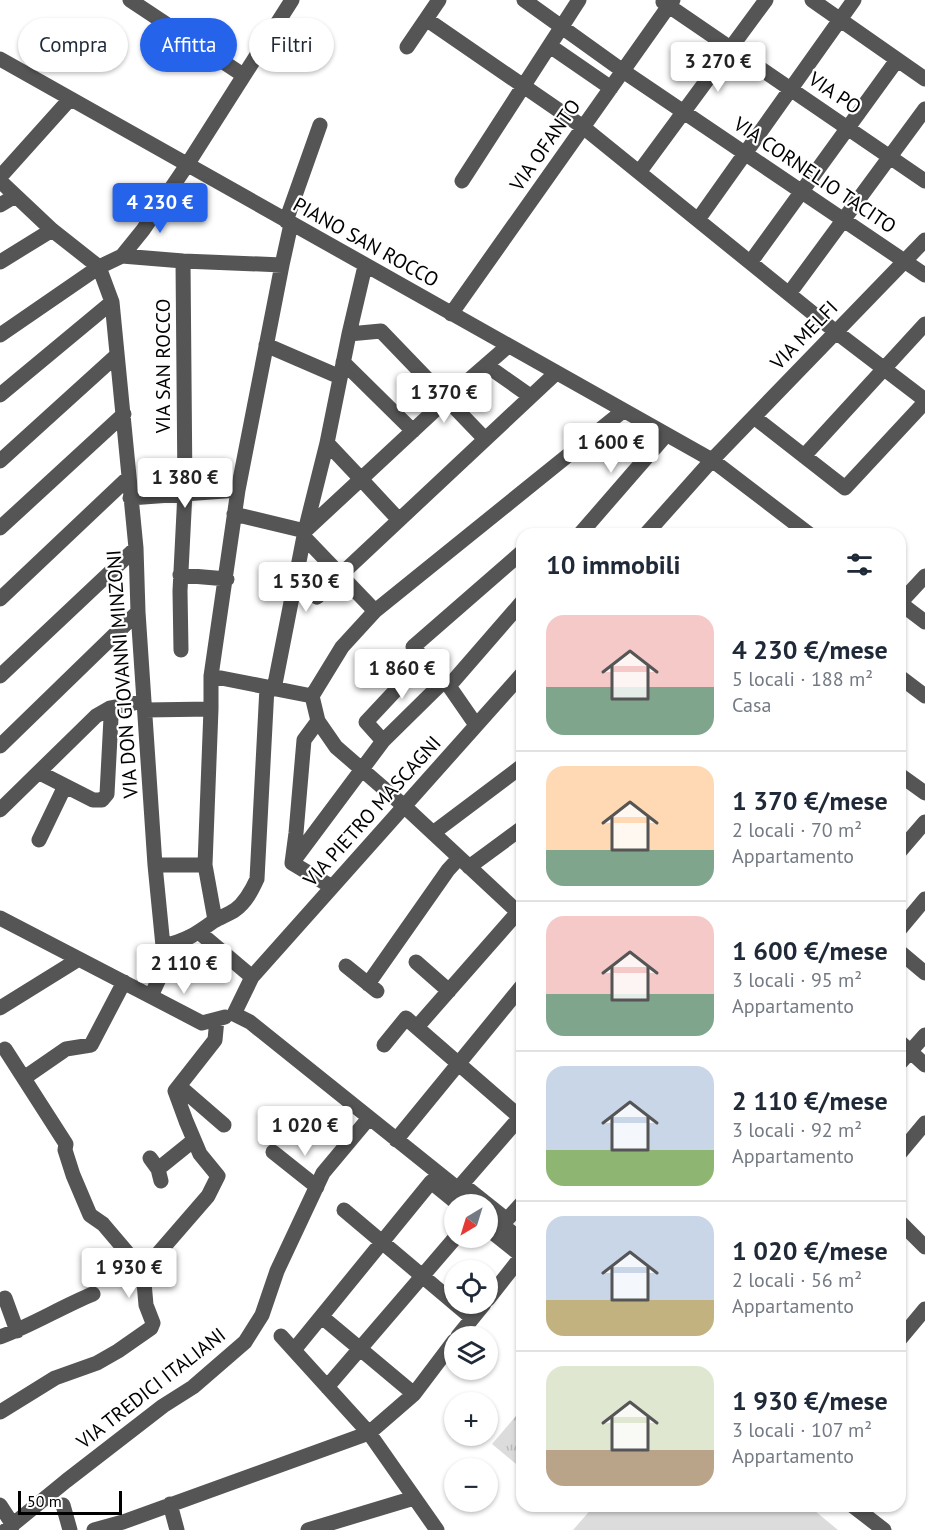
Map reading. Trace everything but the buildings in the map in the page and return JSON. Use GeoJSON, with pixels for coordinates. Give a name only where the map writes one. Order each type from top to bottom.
{"type":"FeatureCollection","features":[{"type":"Feature","properties":{"kind":"street"},"geometry":{"type":"LineString","coordinates":[[130,0],[243,75]]}},
{"type":"Feature","properties":{"kind":"street"},"geometry":{"type":"LineString","coordinates":[[0,335],[99,267],[122,256],[143,230],[187,165],[292,0]]}},
{"type":"Feature","properties":{"kind":"street"},"geometry":{"type":"LineString","coordinates":[[407,47],[439,0]]}},
{"type":"Feature","properties":{"kind":"street","name":"VIA CORNELIO TACITO"},"geometry":{"type":"LineString","coordinates":[[524,0],[623,71],[925,275]]}},
{"type":"Feature","properties":{"kind":"street"},"geometry":{"type":"LineString","coordinates":[[462,181],[579,0]]}},
{"type":"Feature","properties":{"kind":"street"},"geometry":{"type":"LineString","coordinates":[[643,167],[766,0]]}},
{"type":"Feature","properties":{"kind":"street"},"geometry":{"type":"LineString","coordinates":[[812,0],[925,79]]}},
{"type":"Feature","properties":{"kind":"street"},"geometry":{"type":"LineString","coordinates":[[702,214],[854,0]]}},
{"type":"Feature","properties":{"kind":"street","name":"VIA PO"},"geometry":{"type":"LineString","coordinates":[[668,2],[925,181]]}},
{"type":"Feature","properties":{"kind":"street","name":"VIA OFANTO"},"geometry":{"type":"LineString","coordinates":[[452,314],[623,71],[668,2]]}},
{"type":"Feature","properties":{"kind":"street"},"geometry":{"type":"LineString","coordinates":[[426,19],[583,127],[925,401],[845,488],[754,417]]}},
{"type":"Feature","properties":{"kind":"street"},"geometry":{"type":"LineString","coordinates":[[550,46],[611,88]]}},
{"type":"Feature","properties":{"kind":"street","name":"PIANO SAN ROCCO"},"geometry":{"type":"LineString","coordinates":[[0,59],[712,460],[801,528]]}},
{"type":"Feature","properties":{"kind":"street"},"geometry":{"type":"LineString","coordinates":[[755,256],[897,60]]}},
{"type":"Feature","properties":{"kind":"street"},"geometry":{"type":"LineString","coordinates":[[70,99],[54,111],[0,179],[52,230],[99,267]]}},
{"type":"Feature","properties":{"kind":"street"},"geometry":{"type":"LineString","coordinates":[[794,287],[925,109]]}},
{"type":"Feature","properties":{"kind":"street"},"geometry":{"type":"LineString","coordinates":[[215,920],[205,865],[211,676],[227,579],[238,490],[289,222],[320,125]]}},
{"type":"Feature","properties":{"kind":"street"},"geometry":{"type":"LineString","coordinates":[[0,205],[15,196]]}},
{"type":"Feature","properties":{"kind":"street"},"geometry":{"type":"LineString","coordinates":[[0,262],[52,230]]}},
{"type":"Feature","properties":{"kind":"street","name":"VIA MELFI"},"geometry":{"type":"LineString","coordinates":[[712,460],[925,240]]}},
{"type":"Feature","properties":{"kind":"street"},"geometry":{"type":"LineString","coordinates":[[122,256],[282,265]]}},
{"type":"Feature","properties":{"kind":"street","name":"VIA SAN ROCCO"},"geometry":{"type":"LineString","coordinates":[[181,650],[180,575],[184,492],[183,261]]}},
{"type":"Feature","properties":{"kind":"street"},"geometry":{"type":"LineString","coordinates":[[164,946],[178,943],[200,933],[215,920],[236,909],[250,893],[257,879],[271,688],[365,266]]}},
{"type":"Feature","properties":{"kind":"street","name":"VIA DON GIOVANNI MINZONI"},"geometry":{"type":"LineString","coordinates":[[99,267],[112,302],[136,548],[138,612],[155,865],[164,946],[164,968],[151,996]]}},
{"type":"Feature","properties":{"kind":"street"},"geometry":{"type":"LineString","coordinates":[[0,395],[112,302]]}},
{"type":"Feature","properties":{"kind":"street"},"geometry":{"type":"LineString","coordinates":[[804,456],[925,324]]}},
{"type":"Feature","properties":{"kind":"street"},"geometry":{"type":"LineString","coordinates":[[349,334],[381,330],[485,438]]}},
{"type":"Feature","properties":{"kind":"street"},"geometry":{"type":"LineString","coordinates":[[266,345],[342,369],[413,431]]}},
{"type":"Feature","properties":{"kind":"street"},"geometry":{"type":"LineString","coordinates":[[304,534],[447,399],[508,346]]}},
{"type":"Feature","properties":{"kind":"street"},"geometry":{"type":"LineString","coordinates":[[0,461],[117,355]]}},
{"type":"Feature","properties":{"kind":"street"},"geometry":{"type":"LineString","coordinates":[[486,364],[530,396]]}},
{"type":"Feature","properties":{"kind":"street"},"geometry":{"type":"LineString","coordinates":[[294,586],[317,597],[556,373]]}},
{"type":"Feature","properties":{"kind":"street"},"geometry":{"type":"LineString","coordinates":[[516,910],[404,806],[336,747],[318,721],[312,696],[342,647],[375,611],[623,411]]}},
{"type":"Feature","properties":{"kind":"street"},"geometry":{"type":"LineString","coordinates":[[0,528],[124,414]]}},
{"type":"Feature","properties":{"kind":"street"},"geometry":{"type":"LineString","coordinates":[[585,528],[666,435]]}},
{"type":"Feature","properties":{"kind":"street"},"geometry":{"type":"LineString","coordinates":[[327,443],[399,519]]}},
{"type":"Feature","properties":{"kind":"street"},"geometry":{"type":"LineString","coordinates":[[651,528],[712,460]]}},
{"type":"Feature","properties":{"kind":"street"},"geometry":{"type":"LineString","coordinates":[[0,598],[128,478]]}},
{"type":"Feature","properties":{"kind":"street"},"geometry":{"type":"LineString","coordinates":[[130,498],[184,492],[238,490]]}},
{"type":"Feature","properties":{"kind":"street"},"geometry":{"type":"LineString","coordinates":[[234,514],[304,534],[375,611]]}},
{"type":"Feature","properties":{"kind":"street"},"geometry":{"type":"LineString","coordinates":[[0,676],[136,548]]}},
{"type":"Feature","properties":{"kind":"street"},"geometry":{"type":"LineString","coordinates":[[476,725],[446,684],[413,647],[516,557]]}},
{"type":"Feature","properties":{"kind":"street"},"geometry":{"type":"LineString","coordinates":[[180,575],[227,579]]}},
{"type":"Feature","properties":{"kind":"street"},"geometry":{"type":"LineString","coordinates":[[906,597],[925,576]]}},
{"type":"Feature","properties":{"kind":"street"},"geometry":{"type":"LineString","coordinates":[[292,863],[383,741],[446,684],[516,608]]}},
{"type":"Feature","properties":{"kind":"street"},"geometry":{"type":"LineString","coordinates":[[906,608],[925,622]]}},
{"type":"Feature","properties":{"kind":"street"},"geometry":{"type":"LineString","coordinates":[[0,746],[138,612]]}},
{"type":"Feature","properties":{"kind":"street"},"geometry":{"type":"LineString","coordinates":[[383,741],[366,723],[424,660]]}},
{"type":"Feature","properties":{"kind":"street"},"geometry":{"type":"LineString","coordinates":[[211,676],[312,696]]}},
{"type":"Feature","properties":{"kind":"street","name":"VIA PIETRO MASCAGNI"},"geometry":{"type":"LineString","coordinates":[[234,1014],[252,977],[516,681]]}},
{"type":"Feature","properties":{"kind":"street"},"geometry":{"type":"LineString","coordinates":[[906,682],[925,696]]}},
{"type":"Feature","properties":{"kind":"street"},"geometry":{"type":"LineString","coordinates":[[0,810],[96,716],[110,708],[145,706],[211,709]]}},
{"type":"Feature","properties":{"kind":"street"},"geometry":{"type":"LineString","coordinates":[[39,773],[93,800],[102,800],[107,794],[110,708]]}},
{"type":"Feature","properties":{"kind":"street"},"geometry":{"type":"LineString","coordinates":[[292,863],[304,740],[318,721]]}},
{"type":"Feature","properties":{"kind":"street"},"geometry":{"type":"LineString","coordinates":[[433,833],[516,771]]}},
{"type":"Feature","properties":{"kind":"street"},"geometry":{"type":"LineString","coordinates":[[906,779],[925,793]]}},
{"type":"Feature","properties":{"kind":"street"},"geometry":{"type":"LineString","coordinates":[[39,840],[65,786]]}},
{"type":"Feature","properties":{"kind":"street"},"geometry":{"type":"LineString","coordinates":[[906,844],[925,822]]}},
{"type":"Feature","properties":{"kind":"street"},"geometry":{"type":"LineString","coordinates":[[346,966],[372,987],[448,870],[516,836]]}},
{"type":"Feature","properties":{"kind":"street"},"geometry":{"type":"LineString","coordinates":[[292,863],[332,887]]}},
{"type":"Feature","properties":{"kind":"street"},"geometry":{"type":"LineString","coordinates":[[155,865],[205,865]]}},
{"type":"Feature","properties":{"kind":"street"},"geometry":{"type":"LineString","coordinates":[[906,922],[925,899]]}},
{"type":"Feature","properties":{"kind":"street"},"geometry":{"type":"LineString","coordinates":[[0,918],[202,1023],[234,1014],[250,1022],[464,1194]]}},
{"type":"Feature","properties":{"kind":"street"},"geometry":{"type":"LineString","coordinates":[[384,1045],[449,991],[516,918]]}},
{"type":"Feature","properties":{"kind":"street"},"geometry":{"type":"LineString","coordinates":[[200,933],[252,977]]}},
{"type":"Feature","properties":{"kind":"street"},"geometry":{"type":"LineString","coordinates":[[906,957],[925,973]]}},
{"type":"Feature","properties":{"kind":"street"},"geometry":{"type":"LineString","coordinates":[[0,1008],[79,959]]}},
{"type":"Feature","properties":{"kind":"street"},"geometry":{"type":"LineString","coordinates":[[416,962],[449,991]]}},
{"type":"Feature","properties":{"kind":"street"},"geometry":{"type":"LineString","coordinates":[[24,1078],[66,1049],[79,1049],[91,1045],[124,982]]}},
{"type":"Feature","properties":{"kind":"street"},"geometry":{"type":"LineString","coordinates":[[396,1140],[516,993]]}},
{"type":"Feature","properties":{"kind":"street"},"geometry":{"type":"LineString","coordinates":[[143,1271],[208,1196],[218,1176],[200,1154],[188,1145],[175,1091],[215,1040],[217,1019]]}},
{"type":"Feature","properties":{"kind":"street"},"geometry":{"type":"LineString","coordinates":[[411,1023],[516,1113]]}},
{"type":"Feature","properties":{"kind":"street"},"geometry":{"type":"LineString","coordinates":[[906,1045],[925,1035]]}},
{"type":"Feature","properties":{"kind":"street"},"geometry":{"type":"LineString","coordinates":[[906,1047],[925,1065]]}},
{"type":"Feature","properties":{"kind":"street"},"geometry":{"type":"LineString","coordinates":[[0,1412],[56,1378],[97,1364],[118,1352],[151,1328],[153,1323],[146,1305],[143,1271],[103,1224],[90,1215],[73,1174],[65,1150],[66,1144],[24,1078],[15,1068],[5,1049]]}},
{"type":"Feature","properties":{"kind":"street"},"geometry":{"type":"LineString","coordinates":[[181,1083],[224,1125]]}},
{"type":"Feature","properties":{"kind":"street","name":"VIA TREDICI ITALIANI"},"geometry":{"type":"LineString","coordinates":[[10,1527],[163,1406],[193,1387],[245,1342],[262,1315],[277,1271],[323,1173],[369,1118]]}},
{"type":"Feature","properties":{"kind":"street"},"geometry":{"type":"LineString","coordinates":[[906,1146],[925,1122]]}},
{"type":"Feature","properties":{"kind":"street"},"geometry":{"type":"LineString","coordinates":[[516,1123],[462,1184],[499,1225],[516,1248]]}},
{"type":"Feature","properties":{"kind":"street"},"geometry":{"type":"LineString","coordinates":[[156,1170],[188,1145]]}},
{"type":"Feature","properties":{"kind":"street"},"geometry":{"type":"LineString","coordinates":[[273,1152],[317,1188]]}},
{"type":"Feature","properties":{"kind":"street"},"geometry":{"type":"LineString","coordinates":[[294,1350],[431,1182],[446,1194]]}},
{"type":"Feature","properties":{"kind":"street"},"geometry":{"type":"LineString","coordinates":[[499,1225],[516,1209]]}},
{"type":"Feature","properties":{"kind":"street"},"geometry":{"type":"LineString","coordinates":[[344,1210],[472,1318]]}},
{"type":"Feature","properties":{"kind":"street"},"geometry":{"type":"LineString","coordinates":[[499,1225],[516,1237]]}},
{"type":"Feature","properties":{"kind":"street"},"geometry":{"type":"LineString","coordinates":[[906,1228],[925,1247]]}},
{"type":"Feature","properties":{"kind":"street"},"geometry":{"type":"LineString","coordinates":[[327,1387],[447,1248]]}},
{"type":"Feature","properties":{"kind":"street"},"geometry":{"type":"LineString","coordinates":[[498,1286],[516,1264]]}},
{"type":"Feature","properties":{"kind":"street"},"geometry":{"type":"LineString","coordinates":[[0,1337],[93,1294]]}},
{"type":"Feature","properties":{"kind":"street"},"geometry":{"type":"LineString","coordinates":[[5,1298],[17,1331]]}},
{"type":"Feature","properties":{"kind":"street"},"geometry":{"type":"LineString","coordinates":[[906,1333],[925,1309]]}},
{"type":"Feature","properties":{"kind":"street"},"geometry":{"type":"LineString","coordinates":[[466,1326],[475,1314]]}},
{"type":"Feature","properties":{"kind":"street"},"geometry":{"type":"LineString","coordinates":[[322,1317],[414,1394]]}},
{"type":"Feature","properties":{"kind":"street"},"geometry":{"type":"LineString","coordinates":[[281,1336],[369,1433],[437,1530]]}},
{"type":"Feature","properties":{"kind":"street"},"geometry":{"type":"LineString","coordinates":[[94,1530],[124,1526],[170,1504],[369,1433],[414,1394],[444,1354]]}},
{"type":"Feature","properties":{"kind":"street"},"geometry":{"type":"LineString","coordinates":[[308,1530],[414,1498]]}},
{"type":"Feature","properties":{"kind":"street"},"geometry":{"type":"LineString","coordinates":[[170,1504],[177,1530]]}},
{"type":"Feature","properties":{"kind":"street"},"geometry":{"type":"LineString","coordinates":[[0,1505],[10,1527]]}},
{"type":"Feature","properties":{"kind":"street"},"geometry":{"type":"LineString","coordinates":[[63,1505],[70,1530]]}},
{"type":"Feature","properties":{"kind":"street"},"geometry":{"type":"LineString","coordinates":[[861,1512],[884,1530]]}},
{"type":"Feature","properties":{"kind":"green space"},"geometry":{"type":"Polygon","coordinates":[[[516,1416],[516,1464],[494,1446],[498,1446],[498,1437],[516,1416]]]}},
{"type":"Feature","properties":{"kind":"green space"},"geometry":{"type":"Polygon","coordinates":[[[589,1512],[816,1512],[838,1530],[573,1530],[589,1512]]]}}]}
